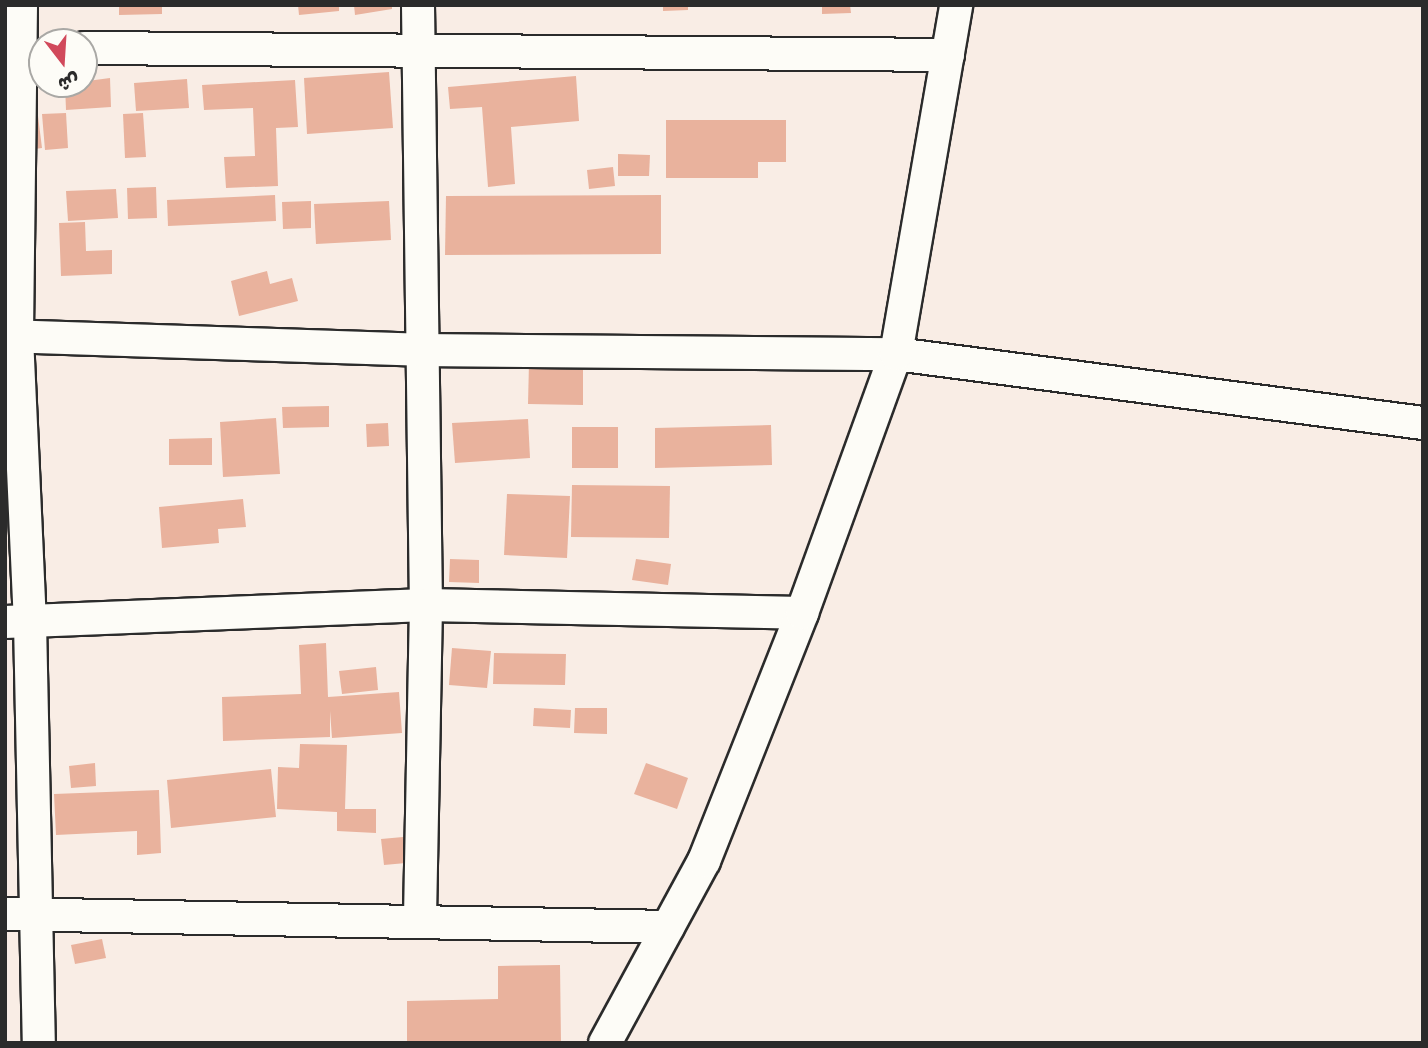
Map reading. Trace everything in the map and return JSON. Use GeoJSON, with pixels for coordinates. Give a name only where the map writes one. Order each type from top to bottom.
{"type":"FeatureCollection","features":[{"type":"Feature","properties":{"kind":"street"},"geometry":{"type":"LineString","coordinates":[[21,5],[22,48],[11,337],[17,622],[37,914],[38,1043]]}},
{"type":"Feature","properties":{"kind":"street"},"geometry":{"type":"LineString","coordinates":[[418,5],[420,350],[426,605],[420,919]]}},
{"type":"Feature","properties":{"kind":"street"},"geometry":{"type":"LineString","coordinates":[[605,1043],[704,861],[802,613],[896,354],[956,5]]}},
{"type":"Feature","properties":{"kind":"street"},"geometry":{"type":"LineString","coordinates":[[98,48],[418,48],[948,55]]}},
{"type":"Feature","properties":{"kind":"street"},"geometry":{"type":"LineString","coordinates":[[11,337],[420,350],[896,354],[1423,423]]}},
{"type":"Feature","properties":{"kind":"street"},"geometry":{"type":"LineString","coordinates":[[17,622],[426,605],[802,613]]}},
{"type":"Feature","properties":{"kind":"street"},"geometry":{"type":"LineString","coordinates":[[5,914],[420,919],[668,927]]}},
{"type":"Feature","properties":{"kind":"building"},"geometry":{"type":"Polygon","coordinates":[[[119,5],[162,5],[162,14],[119,15],[119,5]]]}},
{"type":"Feature","properties":{"kind":"building"},"geometry":{"type":"Polygon","coordinates":[[[298,5],[339,5],[339,11],[299,15],[298,5]]]}},
{"type":"Feature","properties":{"kind":"building"},"geometry":{"type":"Polygon","coordinates":[[[354,5],[392,5],[392,9],[355,15],[354,5]]]}},
{"type":"Feature","properties":{"kind":"building"},"geometry":{"type":"Polygon","coordinates":[[[663,5],[688,5],[688,10],[663,11],[663,5]]]}},
{"type":"Feature","properties":{"kind":"building"},"geometry":{"type":"Polygon","coordinates":[[[822,5],[850,5],[851,13],[822,14],[822,5]]]}},
{"type":"Feature","properties":{"kind":"building"},"geometry":{"type":"Polygon","coordinates":[[[389,72],[393,128],[307,134],[304,78],[389,72]]]}},
{"type":"Feature","properties":{"kind":"building"},"geometry":{"type":"Polygon","coordinates":[[[576,76],[579,121],[511,127],[515,184],[488,187],[482,107],[450,109],[448,87],[576,76]]]}},
{"type":"Feature","properties":{"kind":"building"},"geometry":{"type":"Polygon","coordinates":[[[110,78],[111,107],[66,110],[66,98],[98,98],[98,80],[110,78]]]}},
{"type":"Feature","properties":{"kind":"building"},"geometry":{"type":"Polygon","coordinates":[[[187,79],[189,108],[136,111],[134,83],[187,79]]]}},
{"type":"Feature","properties":{"kind":"building"},"geometry":{"type":"Polygon","coordinates":[[[295,80],[298,127],[276,128],[278,186],[226,188],[224,157],[255,156],[253,108],[204,110],[202,85],[295,80]]]}},
{"type":"Feature","properties":{"kind":"building"},"geometry":{"type":"Polygon","coordinates":[[[66,113],[68,148],[45,150],[42,114],[66,113]]]}},
{"type":"Feature","properties":{"kind":"building"},"geometry":{"type":"Polygon","coordinates":[[[143,113],[146,157],[125,158],[123,114],[143,113]]]}},
{"type":"Feature","properties":{"kind":"building"},"geometry":{"type":"Polygon","coordinates":[[[38,116],[42,148],[28,150],[24,117],[38,116]]]}},
{"type":"Feature","properties":{"kind":"building"},"geometry":{"type":"Polygon","coordinates":[[[666,120],[786,120],[786,162],[758,162],[758,178],[666,178],[666,120]]]}},
{"type":"Feature","properties":{"kind":"building"},"geometry":{"type":"Polygon","coordinates":[[[618,154],[650,155],[649,176],[618,176],[618,154]]]}},
{"type":"Feature","properties":{"kind":"building"},"geometry":{"type":"Polygon","coordinates":[[[613,167],[615,186],[589,189],[587,170],[613,167]]]}},
{"type":"Feature","properties":{"kind":"building"},"geometry":{"type":"Polygon","coordinates":[[[156,187],[157,218],[128,219],[127,188],[156,187]]]}},
{"type":"Feature","properties":{"kind":"building"},"geometry":{"type":"Polygon","coordinates":[[[116,189],[118,218],[68,221],[66,191],[116,189]]]}},
{"type":"Feature","properties":{"kind":"building"},"geometry":{"type":"Polygon","coordinates":[[[275,195],[276,221],[168,226],[167,200],[275,195]]]}},
{"type":"Feature","properties":{"kind":"building"},"geometry":{"type":"Polygon","coordinates":[[[661,195],[661,254],[445,255],[446,196],[661,195]]]}},
{"type":"Feature","properties":{"kind":"building"},"geometry":{"type":"Polygon","coordinates":[[[311,201],[311,228],[283,229],[282,202],[311,201]]]}},
{"type":"Feature","properties":{"kind":"building"},"geometry":{"type":"Polygon","coordinates":[[[389,201],[391,240],[316,244],[314,204],[389,201]]]}},
{"type":"Feature","properties":{"kind":"building"},"geometry":{"type":"Polygon","coordinates":[[[85,222],[86,251],[112,250],[112,274],[61,276],[59,223],[85,222]]]}},
{"type":"Feature","properties":{"kind":"building"},"geometry":{"type":"Polygon","coordinates":[[[267,271],[270,284],[292,278],[298,301],[239,316],[231,281],[267,271]]]}},
{"type":"Feature","properties":{"kind":"building"},"geometry":{"type":"Polygon","coordinates":[[[529,363],[583,363],[583,405],[528,404],[529,363]]]}},
{"type":"Feature","properties":{"kind":"building"},"geometry":{"type":"Polygon","coordinates":[[[329,406],[329,427],[283,428],[282,407],[329,406]]]}},
{"type":"Feature","properties":{"kind":"building"},"geometry":{"type":"Polygon","coordinates":[[[276,418],[280,474],[223,477],[220,422],[276,418]]]}},
{"type":"Feature","properties":{"kind":"building"},"geometry":{"type":"Polygon","coordinates":[[[528,419],[530,458],[455,463],[452,423],[528,419]]]}},
{"type":"Feature","properties":{"kind":"building"},"geometry":{"type":"Polygon","coordinates":[[[388,423],[389,446],[367,447],[366,424],[388,423]]]}},
{"type":"Feature","properties":{"kind":"building"},"geometry":{"type":"Polygon","coordinates":[[[771,425],[772,465],[655,468],[655,428],[771,425]]]}},
{"type":"Feature","properties":{"kind":"building"},"geometry":{"type":"Polygon","coordinates":[[[572,427],[618,427],[618,468],[572,468],[572,427]]]}},
{"type":"Feature","properties":{"kind":"building"},"geometry":{"type":"Polygon","coordinates":[[[212,438],[212,465],[169,465],[169,439],[212,438]]]}},
{"type":"Feature","properties":{"kind":"building"},"geometry":{"type":"Polygon","coordinates":[[[572,485],[670,486],[669,538],[571,537],[572,485]]]}},
{"type":"Feature","properties":{"kind":"building"},"geometry":{"type":"Polygon","coordinates":[[[507,494],[570,496],[567,558],[504,555],[507,494]]]}},
{"type":"Feature","properties":{"kind":"building"},"geometry":{"type":"Polygon","coordinates":[[[243,499],[246,527],[218,529],[219,543],[162,548],[159,507],[243,499]]]}},
{"type":"Feature","properties":{"kind":"building"},"geometry":{"type":"Polygon","coordinates":[[[450,559],[479,560],[479,583],[449,582],[450,559]]]}},
{"type":"Feature","properties":{"kind":"building"},"geometry":{"type":"Polygon","coordinates":[[[636,559],[671,564],[668,585],[632,580],[636,559]]]}},
{"type":"Feature","properties":{"kind":"building"},"geometry":{"type":"Polygon","coordinates":[[[326,643],[328,697],[399,692],[402,733],[332,738],[330,711],[330,737],[223,741],[222,697],[301,694],[299,645],[326,643]]]}},
{"type":"Feature","properties":{"kind":"building"},"geometry":{"type":"Polygon","coordinates":[[[452,648],[491,651],[487,688],[449,685],[452,648]]]}},
{"type":"Feature","properties":{"kind":"building"},"geometry":{"type":"Polygon","coordinates":[[[494,653],[566,654],[565,685],[493,684],[494,653]]]}},
{"type":"Feature","properties":{"kind":"building"},"geometry":{"type":"Polygon","coordinates":[[[376,667],[378,690],[342,694],[339,671],[376,667]]]}},
{"type":"Feature","properties":{"kind":"building"},"geometry":{"type":"Polygon","coordinates":[[[534,708],[571,710],[570,728],[533,726],[534,708]]]}},
{"type":"Feature","properties":{"kind":"building"},"geometry":{"type":"Polygon","coordinates":[[[575,708],[607,708],[607,734],[574,733],[575,708]]]}},
{"type":"Feature","properties":{"kind":"building"},"geometry":{"type":"Polygon","coordinates":[[[300,744],[347,745],[345,809],[376,809],[376,833],[337,831],[337,812],[277,809],[278,767],[299,768],[300,744]]]}},
{"type":"Feature","properties":{"kind":"building"},"geometry":{"type":"Polygon","coordinates":[[[95,763],[96,786],[71,788],[69,766],[95,763]]]}},
{"type":"Feature","properties":{"kind":"building"},"geometry":{"type":"Polygon","coordinates":[[[646,763],[688,778],[677,809],[634,794],[646,763]]]}},
{"type":"Feature","properties":{"kind":"building"},"geometry":{"type":"Polygon","coordinates":[[[271,769],[276,817],[171,828],[167,780],[271,769]]]}},
{"type":"Feature","properties":{"kind":"building"},"geometry":{"type":"Polygon","coordinates":[[[159,790],[161,853],[137,855],[137,831],[56,835],[54,794],[159,790]]]}},
{"type":"Feature","properties":{"kind":"building"},"geometry":{"type":"Polygon","coordinates":[[[403,837],[406,863],[384,865],[381,839],[403,837]]]}},
{"type":"Feature","properties":{"kind":"building"},"geometry":{"type":"Polygon","coordinates":[[[102,939],[106,958],[75,964],[71,945],[102,939]]]}},
{"type":"Feature","properties":{"kind":"building"},"geometry":{"type":"Polygon","coordinates":[[[560,965],[561,1043],[407,1043],[407,1001],[498,999],[498,966],[560,965]]]}}]}
